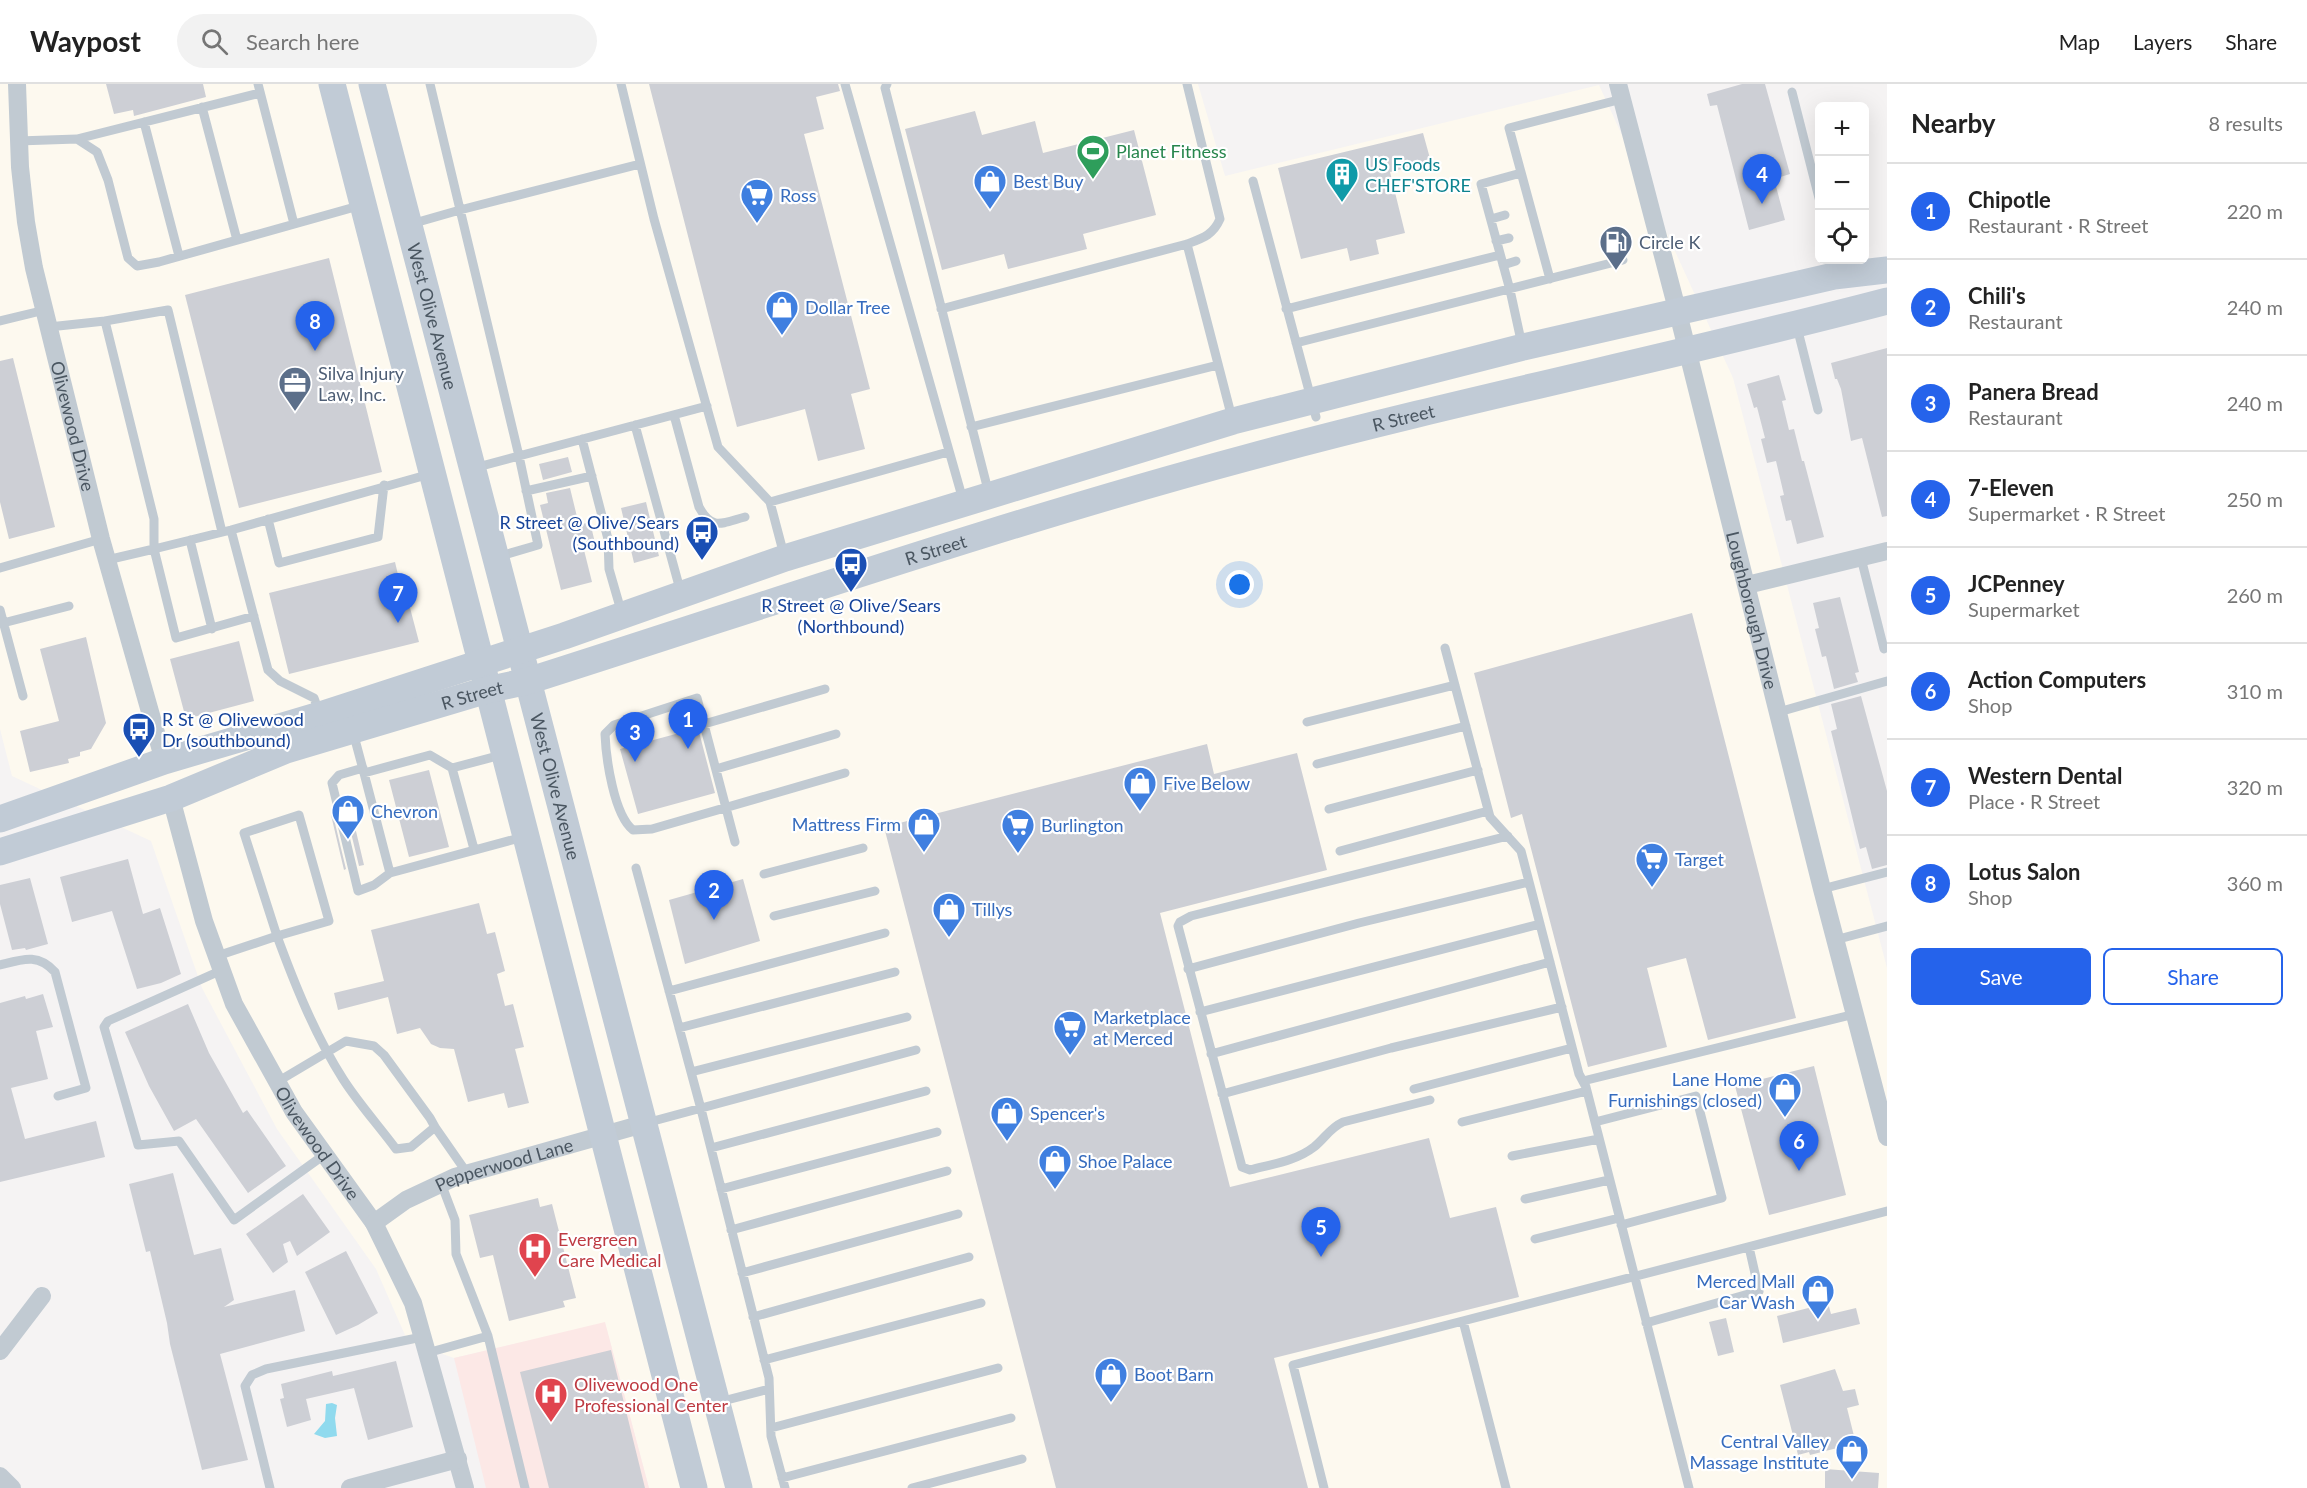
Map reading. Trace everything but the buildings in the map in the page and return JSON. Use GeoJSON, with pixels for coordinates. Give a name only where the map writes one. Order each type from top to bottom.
{"type":"FeatureCollection","features":[{"type":"Feature","properties":{"kind":"street","name":"Olivewood Drive"},"geometry":{"type":"LineString","coordinates":[[17,84],[18,141],[26,222],[47,318],[107,560],[164,761]]}},
{"type":"Feature","properties":{"kind":"street"},"geometry":{"type":"LineString","coordinates":[[332,84],[601,1135],[694,1488]]}},
{"type":"Feature","properties":{"kind":"street","name":"West Olive Avenue"},"geometry":{"type":"LineString","coordinates":[[372,84],[739,1488]]}},
{"type":"Feature","properties":{"kind":"street","name":"Loughborough Drive"},"geometry":{"type":"LineString","coordinates":[[1620,92],[1887,1137]]}},
{"type":"Feature","properties":{"kind":"street","name":"R Street"},"geometry":{"type":"LineString","coordinates":[[0,819],[164,761],[320,715],[480,663],[785,558],[1233,421],[1314,409],[1389,382],[1523,347],[1678,313],[1836,271],[1887,270]]}},
{"type":"Feature","properties":{"kind":"street","name":"R Street"},"geometry":{"type":"LineString","coordinates":[[10,849],[171,798],[286,750],[487,690],[528,681],[1065,509],[1243,458],[1484,397],[1796,325],[1887,300]]}},
{"type":"Feature","properties":{"kind":"street"},"geometry":{"type":"LineString","coordinates":[[1243,458],[1245,447],[1260,436],[1314,409]]}},
{"type":"Feature","properties":{"kind":"street"},"geometry":{"type":"LineString","coordinates":[[1065,509],[1080,491],[1096,484],[1203,451],[1215,444],[1233,421]]}},
{"type":"Feature","properties":{"kind":"street"},"geometry":{"type":"LineString","coordinates":[[801,594],[801,574],[812,566],[923,529],[952,508]]}},
{"type":"Feature","properties":{"kind":"street"},"geometry":{"type":"LineString","coordinates":[[1747,585],[1887,551]]}},
{"type":"Feature","properties":{"kind":"street"},"geometry":{"type":"LineString","coordinates":[[701,625],[715,609],[774,580],[783,571],[785,558]]}},
{"type":"Feature","properties":{"kind":"street"},"geometry":{"type":"LineString","coordinates":[[171,798],[179,776],[192,768],[250,746],[266,731]]}},
{"type":"Feature","properties":{"kind":"street"},"geometry":{"type":"LineString","coordinates":[[10,849],[44,820],[136,785],[164,761]]}},
{"type":"Feature","properties":{"kind":"street","name":"Olivewood Drive"},"geometry":{"type":"LineString","coordinates":[[171,798],[204,921],[234,1004],[294,1112],[374,1224],[413,1304],[465,1488]]}},
{"type":"Feature","properties":{"kind":"street","name":"Pepperwood Lane"},"geometry":{"type":"LineString","coordinates":[[374,1224],[406,1200],[467,1173],[644,1124]]}},
{"type":"Feature","properties":{"kind":"street"},"geometry":{"type":"LineString","coordinates":[[0,1351],[42,1296]]}},
{"type":"Feature","properties":{"kind":"street"},"geometry":{"type":"LineString","coordinates":[[350,1488],[458,1459]]}},
{"type":"Feature","properties":{"kind":"street"},"geometry":{"type":"LineString","coordinates":[[0,1476],[12,1488]]}},
{"type":"Feature","properties":{"kind":"lane"},"geometry":{"type":"LineString","coordinates":[[430,84],[519,456],[538,545],[495,558]]}},
{"type":"Feature","properties":{"kind":"lane"},"geometry":{"type":"LineString","coordinates":[[621,84],[640,164],[718,447],[770,502],[785,558]]}},
{"type":"Feature","properties":{"kind":"lane"},"geometry":{"type":"LineString","coordinates":[[845,84],[948,452],[952,508]]}},
{"type":"Feature","properties":{"kind":"lane"},"geometry":{"type":"LineString","coordinates":[[887,84],[885,88],[989,496]]}},
{"type":"Feature","properties":{"kind":"lane"},"geometry":{"type":"LineString","coordinates":[[941,309],[1187,244],[1207,237],[1215,231],[1220,219],[1187,84]]}},
{"type":"Feature","properties":{"kind":"lane"},"geometry":{"type":"LineString","coordinates":[[18,141],[77,139],[202,108],[259,88],[294,224]]}},
{"type":"Feature","properties":{"kind":"lane"},"geometry":{"type":"LineString","coordinates":[[1550,279],[1539,255],[1509,128],[1620,92]]}},
{"type":"Feature","properties":{"kind":"lane"},"geometry":{"type":"LineString","coordinates":[[1792,92],[1815,182]]}},
{"type":"Feature","properties":{"kind":"lane"},"geometry":{"type":"LineString","coordinates":[[202,108],[237,240]]}},
{"type":"Feature","properties":{"kind":"lane"},"geometry":{"type":"LineString","coordinates":[[144,122],[179,256]]}},
{"type":"Feature","properties":{"kind":"lane"},"geometry":{"type":"LineString","coordinates":[[77,139],[97,152],[108,180],[128,258],[137,266],[363,204]]}},
{"type":"Feature","properties":{"kind":"lane"},"geometry":{"type":"LineString","coordinates":[[409,225],[640,164]]}},
{"type":"Feature","properties":{"kind":"lane"},"geometry":{"type":"LineString","coordinates":[[1521,173],[1481,184],[1523,347]]}},
{"type":"Feature","properties":{"kind":"lane"},"geometry":{"type":"LineString","coordinates":[[1253,181],[1314,409]]}},
{"type":"Feature","properties":{"kind":"lane"},"geometry":{"type":"LineString","coordinates":[[1491,219],[1505,215]]}},
{"type":"Feature","properties":{"kind":"lane"},"geometry":{"type":"LineString","coordinates":[[1496,241],[1509,238]]}},
{"type":"Feature","properties":{"kind":"lane"},"geometry":{"type":"LineString","coordinates":[[1187,244],[1233,421]]}},
{"type":"Feature","properties":{"kind":"lane"},"geometry":{"type":"LineString","coordinates":[[1286,309],[1501,260],[1516,261]]}},
{"type":"Feature","properties":{"kind":"lane"},"geometry":{"type":"LineString","coordinates":[[1296,343],[1623,260]]}},
{"type":"Feature","properties":{"kind":"lane"},"geometry":{"type":"LineString","coordinates":[[0,321],[47,318],[105,321],[168,310],[226,531],[254,616],[268,670],[280,681],[314,698],[320,715]]}},
{"type":"Feature","properties":{"kind":"lane"},"geometry":{"type":"LineString","coordinates":[[105,321],[153,519],[154,549],[176,638],[254,616]]}},
{"type":"Feature","properties":{"kind":"lane"},"geometry":{"type":"LineString","coordinates":[[1796,325],[1818,410]]}},
{"type":"Feature","properties":{"kind":"lane"},"geometry":{"type":"LineString","coordinates":[[971,427],[1218,364]]}},
{"type":"Feature","properties":{"kind":"lane"},"geometry":{"type":"LineString","coordinates":[[471,468],[707,406]]}},
{"type":"Feature","properties":{"kind":"lane"},"geometry":{"type":"LineString","coordinates":[[674,415],[699,507],[706,520],[717,524],[745,517]]}},
{"type":"Feature","properties":{"kind":"lane"},"geometry":{"type":"LineString","coordinates":[[635,425],[681,594]]}},
{"type":"Feature","properties":{"kind":"lane"},"geometry":{"type":"LineString","coordinates":[[582,439],[608,539],[609,569],[622,615]]}},
{"type":"Feature","properties":{"kind":"lane"},"geometry":{"type":"LineString","coordinates":[[770,502],[948,452]]}},
{"type":"Feature","properties":{"kind":"lane"},"geometry":{"type":"LineString","coordinates":[[107,560],[226,531],[432,473]]}},
{"type":"Feature","properties":{"kind":"lane"},"geometry":{"type":"LineString","coordinates":[[526,491],[592,476]]}},
{"type":"Feature","properties":{"kind":"lane"},"geometry":{"type":"LineString","coordinates":[[268,519],[279,563],[378,537],[384,485]]}},
{"type":"Feature","properties":{"kind":"lane"},"geometry":{"type":"LineString","coordinates":[[0,568],[102,539]]}},
{"type":"Feature","properties":{"kind":"lane"},"geometry":{"type":"LineString","coordinates":[[190,540],[212,628]]}},
{"type":"Feature","properties":{"kind":"lane"},"geometry":{"type":"LineString","coordinates":[[1861,558],[1884,649]]}},
{"type":"Feature","properties":{"kind":"lane"},"geometry":{"type":"LineString","coordinates":[[3,623],[69,606]]}},
{"type":"Feature","properties":{"kind":"lane"},"geometry":{"type":"LineString","coordinates":[[0,610],[23,696]]}},
{"type":"Feature","properties":{"kind":"lane"},"geometry":{"type":"LineString","coordinates":[[1445,648],[1490,817],[1521,851],[1572,1048],[1595,1122],[1689,1488]]}},
{"type":"Feature","properties":{"kind":"lane"},"geometry":{"type":"LineString","coordinates":[[1779,712],[1887,681]]}},
{"type":"Feature","properties":{"kind":"lane"},"geometry":{"type":"LineString","coordinates":[[1306,722],[1455,685]]}},
{"type":"Feature","properties":{"kind":"lane"},"geometry":{"type":"LineString","coordinates":[[704,724],[825,689]]}},
{"type":"Feature","properties":{"kind":"lane"},"geometry":{"type":"LineString","coordinates":[[735,842],[726,808],[716,769],[697,698],[614,725],[605,734],[606,762],[624,823],[633,830],[652,829],[726,808],[845,773]]}},
{"type":"Feature","properties":{"kind":"lane"},"geometry":{"type":"LineString","coordinates":[[1317,764],[1466,726]]}},
{"type":"Feature","properties":{"kind":"lane"},"geometry":{"type":"LineString","coordinates":[[352,730],[390,873]]}},
{"type":"Feature","properties":{"kind":"lane"},"geometry":{"type":"LineString","coordinates":[[716,769],[836,734]]}},
{"type":"Feature","properties":{"kind":"lane"},"geometry":{"type":"LineString","coordinates":[[452,768],[504,754]]}},
{"type":"Feature","properties":{"kind":"lane"},"geometry":{"type":"LineString","coordinates":[[474,849],[452,768],[430,755],[339,775],[332,783],[358,891],[374,885],[390,873],[525,836]]}},
{"type":"Feature","properties":{"kind":"lane"},"geometry":{"type":"LineString","coordinates":[[1329,809],[1478,770]]}},
{"type":"Feature","properties":{"kind":"lane"},"geometry":{"type":"LineString","coordinates":[[1340,851],[1488,811]]}},
{"type":"Feature","properties":{"kind":"lane"},"geometry":{"type":"LineString","coordinates":[[324,1155],[234,1220],[179,1141],[138,1145],[104,1027],[108,1021],[219,963],[277,936],[329,921],[299,815],[244,833],[277,936],[295,984],[343,1079],[396,1149],[411,1148],[435,1128]]}},
{"type":"Feature","properties":{"kind":"lane"},"geometry":{"type":"LineString","coordinates":[[1430,1100],[1343,1122],[1334,1126],[1315,1146],[1302,1155],[1250,1170],[1242,1167],[1178,926],[1184,919],[1508,836]]}},
{"type":"Feature","properties":{"kind":"lane"},"geometry":{"type":"LineString","coordinates":[[764,874],[863,848]]}},
{"type":"Feature","properties":{"kind":"lane"},"geometry":{"type":"LineString","coordinates":[[636,868],[701,1109],[764,1360],[769,1389],[771,1428],[785,1488]]}},
{"type":"Feature","properties":{"kind":"lane"},"geometry":{"type":"LineString","coordinates":[[1822,889],[1887,872]]}},
{"type":"Feature","properties":{"kind":"lane"},"geometry":{"type":"LineString","coordinates":[[1188,969],[1359,923],[1529,882]]}},
{"type":"Feature","properties":{"kind":"lane"},"geometry":{"type":"LineString","coordinates":[[774,916],[874,891]]}},
{"type":"Feature","properties":{"kind":"lane"},"geometry":{"type":"LineString","coordinates":[[1200,1012],[1540,924]]}},
{"type":"Feature","properties":{"kind":"lane"},"geometry":{"type":"LineString","coordinates":[[1835,939],[1887,926]]}},
{"type":"Feature","properties":{"kind":"lane"},"geometry":{"type":"LineString","coordinates":[[669,991],[885,933]]}},
{"type":"Feature","properties":{"kind":"lane"},"geometry":{"type":"LineString","coordinates":[[0,965],[38,959],[47,963],[55,972],[86,1088],[58,1096]]}},
{"type":"Feature","properties":{"kind":"lane"},"geometry":{"type":"LineString","coordinates":[[1211,1054],[1550,962]]}},
{"type":"Feature","properties":{"kind":"lane"},"geometry":{"type":"LineString","coordinates":[[679,1028],[896,972]]}},
{"type":"Feature","properties":{"kind":"lane"},"geometry":{"type":"LineString","coordinates":[[1222,1094],[1391,1048],[1562,1007]]}},
{"type":"Feature","properties":{"kind":"lane"},"geometry":{"type":"LineString","coordinates":[[1462,1122],[1585,1086],[1855,1014]]}},
{"type":"Feature","properties":{"kind":"lane"},"geometry":{"type":"LineString","coordinates":[[691,1072],[907,1017]]}},
{"type":"Feature","properties":{"kind":"lane"},"geometry":{"type":"LineString","coordinates":[[277,1082],[346,1041],[374,1046],[384,1055],[467,1173]]}},
{"type":"Feature","properties":{"kind":"lane"},"geometry":{"type":"LineString","coordinates":[[1414,1089],[1572,1048]]}},
{"type":"Feature","properties":{"kind":"lane"},"geometry":{"type":"LineString","coordinates":[[644,1124],[916,1050]]}},
{"type":"Feature","properties":{"kind":"lane"},"geometry":{"type":"LineString","coordinates":[[711,1149],[926,1091]]}},
{"type":"Feature","properties":{"kind":"lane"},"geometry":{"type":"LineString","coordinates":[[1536,1239],[1722,1198],[1696,1096],[1595,1122]]}},
{"type":"Feature","properties":{"kind":"lane"},"geometry":{"type":"LineString","coordinates":[[721,1189],[937,1132]]}},
{"type":"Feature","properties":{"kind":"lane"},"geometry":{"type":"LineString","coordinates":[[1512,1156],[1599,1139]]}},
{"type":"Feature","properties":{"kind":"lane"},"geometry":{"type":"LineString","coordinates":[[731,1230],[947,1171]]}},
{"type":"Feature","properties":{"kind":"lane"},"geometry":{"type":"LineString","coordinates":[[1525,1199],[1610,1180]]}},
{"type":"Feature","properties":{"kind":"lane"},"geometry":{"type":"LineString","coordinates":[[441,1183],[455,1220],[456,1254],[488,1336],[525,1488]]}},
{"type":"Feature","properties":{"kind":"lane"},"geometry":{"type":"LineString","coordinates":[[1324,1488],[1293,1365],[1887,1211]]}},
{"type":"Feature","properties":{"kind":"lane"},"geometry":{"type":"LineString","coordinates":[[742,1273],[958,1214]]}},
{"type":"Feature","properties":{"kind":"lane"},"geometry":{"type":"LineString","coordinates":[[1646,1323],[1759,1291],[1749,1247]]}},
{"type":"Feature","properties":{"kind":"lane"},"geometry":{"type":"LineString","coordinates":[[753,1317],[969,1257]]}},
{"type":"Feature","properties":{"kind":"lane"},"geometry":{"type":"LineString","coordinates":[[764,1360],[981,1303]]}},
{"type":"Feature","properties":{"kind":"lane"},"geometry":{"type":"LineString","coordinates":[[1462,1321],[1506,1488]]}},
{"type":"Feature","properties":{"kind":"lane"},"geometry":{"type":"LineString","coordinates":[[270,1488],[245,1386],[252,1375],[266,1369],[488,1336]]}},
{"type":"Feature","properties":{"kind":"lane"},"geometry":{"type":"LineString","coordinates":[[771,1428],[998,1368]]}},
{"type":"Feature","properties":{"kind":"lane"},"geometry":{"type":"LineString","coordinates":[[717,1403],[769,1389]]}},
{"type":"Feature","properties":{"kind":"lane"},"geometry":{"type":"LineString","coordinates":[[782,1478],[1011,1418]]}},
{"type":"Feature","properties":{"kind":"lane"},"geometry":{"type":"LineString","coordinates":[[912,1488],[1022,1459]]}},
{"type":"Feature","properties":{"kind":"shaded area"},"geometry":{"type":"Polygon","coordinates":[[[0,84],[1198,84],[1225,176],[1599,85],[1733,378],[1887,968],[1887,1488],[649,1488],[605,1323],[454,1358],[408,1342],[376,1269],[277,1129],[202,988],[151,841],[12,776],[0,729],[0,84]]]}},
{"type":"Feature","properties":{"kind":"shaded area","name":"Olivewood One Professional Center"},"geometry":{"type":"Polygon","coordinates":[[[605,1322],[649,1488],[486,1488],[454,1358],[605,1322]]]}},
{"type":"Feature","properties":{"kind":"water"},"geometry":{"type":"Polygon","coordinates":[[[326,1404],[337,1405],[335,1418],[337,1436],[325,1438],[314,1434],[325,1421],[326,1404]]]}},
{"type":"Feature","properties":{"kind":"place","name":"Planet Fitness"},"geometry":{"type":"Point","coordinates":[1093,180]}},
{"type":"Feature","properties":{"kind":"place","name":"US Foods CHEF'STORE"},"geometry":{"type":"Point","coordinates":[1342,203]}},
{"type":"Feature","properties":{"kind":"place","name":"7-Eleven"},"geometry":{"type":"Point","coordinates":[1762,204]}},
{"type":"Feature","properties":{"kind":"place","name":"Best Buy"},"geometry":{"type":"Point","coordinates":[990,210]}},
{"type":"Feature","properties":{"kind":"place","name":"Ross"},"geometry":{"type":"Point","coordinates":[757,224]}},
{"type":"Feature","properties":{"kind":"place","name":"Circle K"},"geometry":{"type":"Point","coordinates":[1616,271]}},
{"type":"Feature","properties":{"kind":"place","name":"Dollar Tree"},"geometry":{"type":"Point","coordinates":[782,336]}},
{"type":"Feature","properties":{"kind":"place","name":"Lotus Salon"},"geometry":{"type":"Point","coordinates":[315,351]}},
{"type":"Feature","properties":{"kind":"place","name":"Silva Injury Law, Inc."},"geometry":{"type":"Point","coordinates":[295,412]}},
{"type":"Feature","properties":{"kind":"place","name":"R Street @ Olive/Sears (Southbound)"},"geometry":{"type":"Point","coordinates":[702,561]}},
{"type":"Feature","properties":{"kind":"place","name":"R Street @ Olive/Sears (Northbound)"},"geometry":{"type":"Point","coordinates":[851,593]}},
{"type":"Feature","properties":{"kind":"place","name":"Western Dental"},"geometry":{"type":"Point","coordinates":[398,623]}},
{"type":"Feature","properties":{"kind":"place","name":"Chipotle"},"geometry":{"type":"Point","coordinates":[688,749]}},
{"type":"Feature","properties":{"kind":"place","name":"R St @ Olivewood Dr (southbound)"},"geometry":{"type":"Point","coordinates":[139,758]}},
{"type":"Feature","properties":{"kind":"place","name":"Panera Bread"},"geometry":{"type":"Point","coordinates":[635,762]}},
{"type":"Feature","properties":{"kind":"place","name":"Five Below"},"geometry":{"type":"Point","coordinates":[1140,812]}},
{"type":"Feature","properties":{"kind":"place","name":"Chevron"},"geometry":{"type":"Point","coordinates":[348,840]}},
{"type":"Feature","properties":{"kind":"place","name":"Mattress Firm"},"geometry":{"type":"Point","coordinates":[924,853]}},
{"type":"Feature","properties":{"kind":"place","name":"Burlington"},"geometry":{"type":"Point","coordinates":[1018,854]}},
{"type":"Feature","properties":{"kind":"place","name":"Target"},"geometry":{"type":"Point","coordinates":[1652,888]}},
{"type":"Feature","properties":{"kind":"place","name":"Chili's"},"geometry":{"type":"Point","coordinates":[714,920]}},
{"type":"Feature","properties":{"kind":"place","name":"Tillys"},"geometry":{"type":"Point","coordinates":[949,938]}},
{"type":"Feature","properties":{"kind":"place","name":"Marketplace at Merced"},"geometry":{"type":"Point","coordinates":[1070,1056]}},
{"type":"Feature","properties":{"kind":"place","name":"Lane Home Furnishings (closed)"},"geometry":{"type":"Point","coordinates":[1785,1118]}},
{"type":"Feature","properties":{"kind":"place","name":"Spencer's"},"geometry":{"type":"Point","coordinates":[1007,1142]}},
{"type":"Feature","properties":{"kind":"place","name":"Action Computers"},"geometry":{"type":"Point","coordinates":[1799,1171]}},
{"type":"Feature","properties":{"kind":"place","name":"Shoe Palace"},"geometry":{"type":"Point","coordinates":[1055,1190]}},
{"type":"Feature","properties":{"kind":"place","name":"JCPenney"},"geometry":{"type":"Point","coordinates":[1321,1257]}},
{"type":"Feature","properties":{"kind":"place","name":"Evergreen Care Medical"},"geometry":{"type":"Point","coordinates":[535,1278]}},
{"type":"Feature","properties":{"kind":"place","name":"Merced Mall Car Wash"},"geometry":{"type":"Point","coordinates":[1818,1320]}},
{"type":"Feature","properties":{"kind":"place","name":"Boot Barn"},"geometry":{"type":"Point","coordinates":[1111,1403]}},
{"type":"Feature","properties":{"kind":"place","name":"Olivewood One Professional Center"},"geometry":{"type":"Point","coordinates":[551,1423]}},
{"type":"Feature","properties":{"kind":"place","name":"Central Valley Massage Institute"},"geometry":{"type":"Point","coordinates":[1852,1480]}}]}
